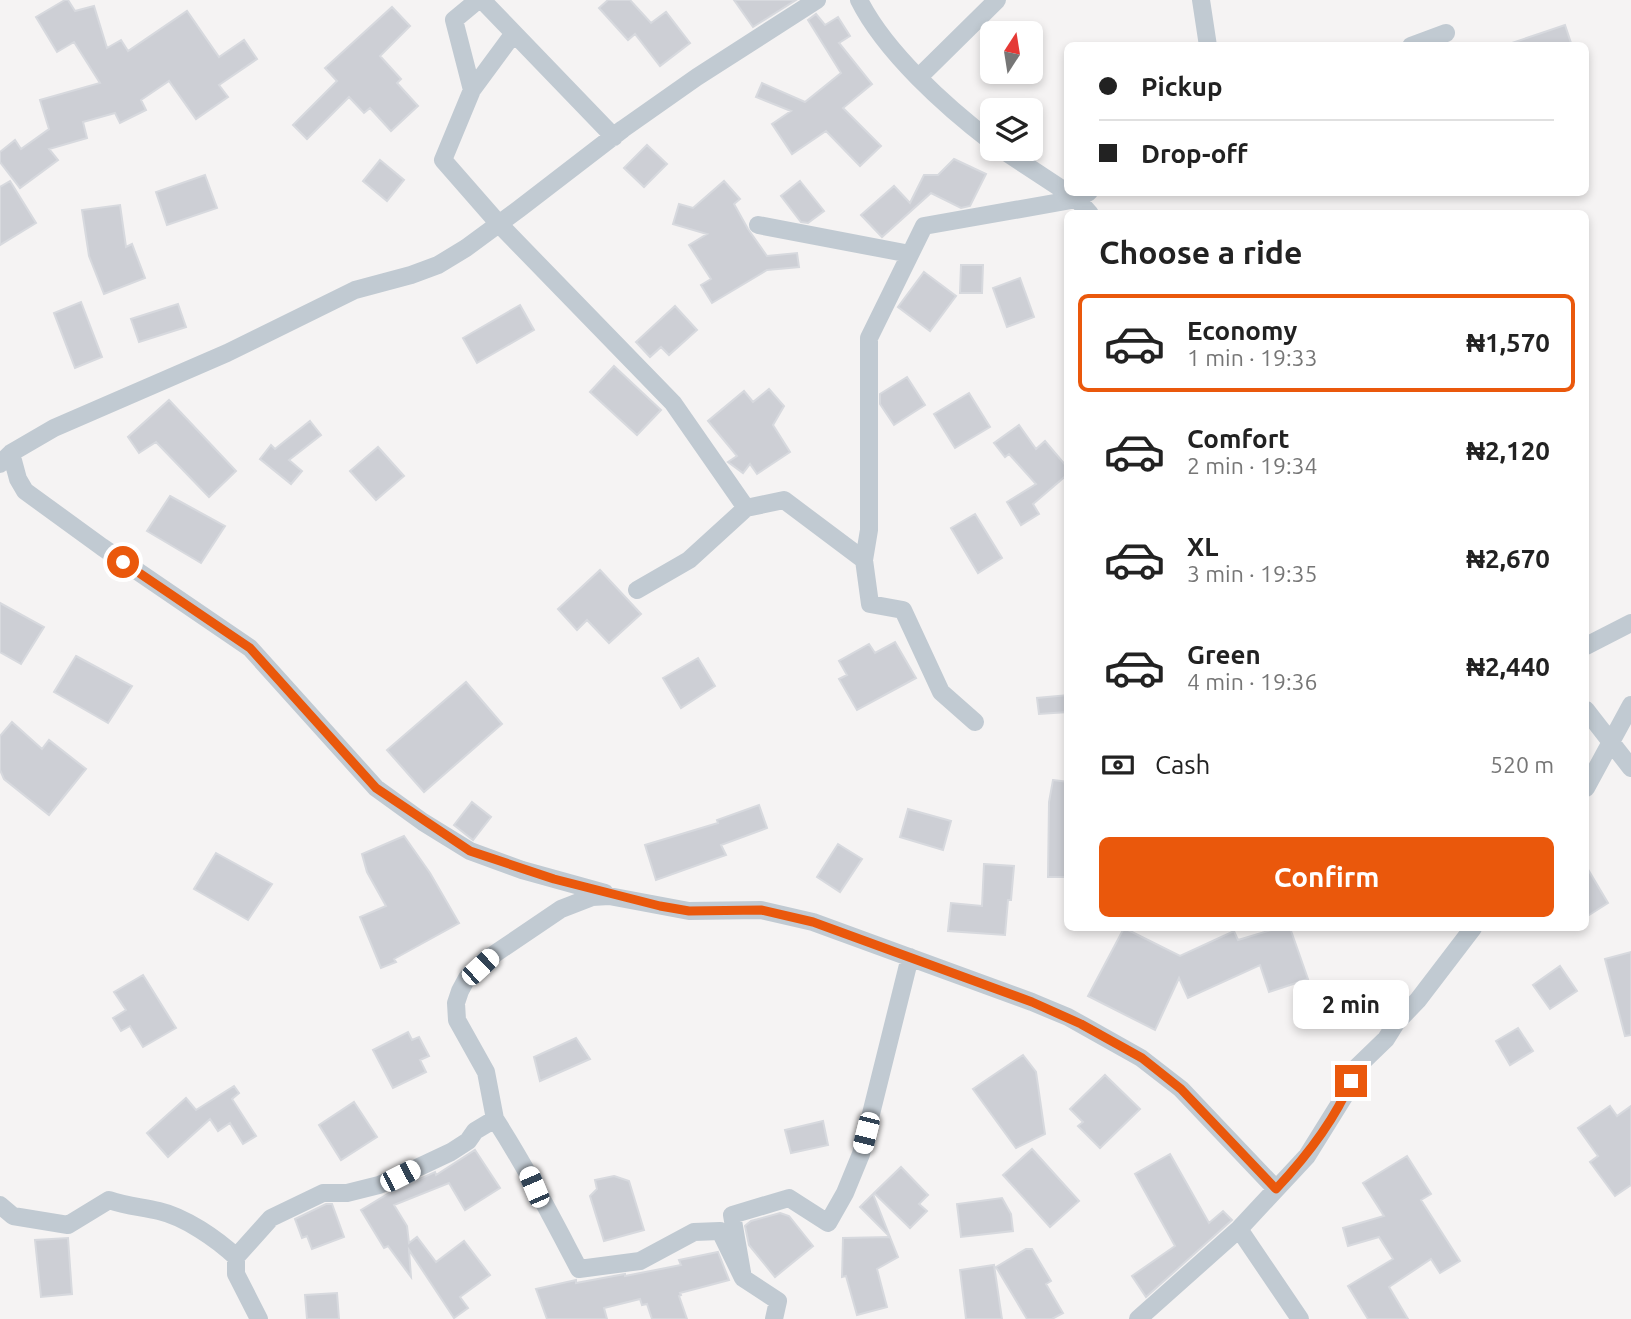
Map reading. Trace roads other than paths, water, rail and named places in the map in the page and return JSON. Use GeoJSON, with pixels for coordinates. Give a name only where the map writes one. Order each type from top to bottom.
{"type":"FeatureCollection","features":[{"type":"Feature","properties":{"kind":"street"},"geometry":{"type":"LineString","coordinates":[[472,90],[454,20],[480,0],[614,137]]}},
{"type":"Feature","properties":{"kind":"street"},"geometry":{"type":"LineString","coordinates":[[817,0],[697,76],[499,224],[438,265],[355,290],[227,353],[65,423],[6,458],[25,491],[250,648],[376,788],[470,851],[543,876],[622,898],[689,911],[761,910],[813,922],[1056,1012],[1142,1058],[1181,1089],[1276,1189]]}},
{"type":"Feature","properties":{"kind":"street"},"geometry":{"type":"LineString","coordinates":[[859,0],[879,34],[950,109],[980,133]]}},
{"type":"Feature","properties":{"kind":"street"},"geometry":{"type":"LineString","coordinates":[[919,77],[997,0]]}},
{"type":"Feature","properties":{"kind":"street"},"geometry":{"type":"LineString","coordinates":[[1201,0],[1207,42]]}},
{"type":"Feature","properties":{"kind":"street"},"geometry":{"type":"LineString","coordinates":[[514,33],[472,90],[443,160],[499,224],[673,402],[746,508]]}},
{"type":"Feature","properties":{"kind":"street"},"geometry":{"type":"LineString","coordinates":[[1422,42],[1446,33]]}},
{"type":"Feature","properties":{"kind":"street"},"geometry":{"type":"LineString","coordinates":[[1022,161],[1064,185]]}},
{"type":"Feature","properties":{"kind":"street"},"geometry":{"type":"LineString","coordinates":[[975,722],[941,692],[903,610],[870,604],[864,560],[869,530],[869,338],[924,226],[1083,196]]}},
{"type":"Feature","properties":{"kind":"street"},"geometry":{"type":"LineString","coordinates":[[758,225],[910,254]]}},
{"type":"Feature","properties":{"kind":"street"},"geometry":{"type":"LineString","coordinates":[[637,590],[689,560],[746,508],[784,499],[864,560]]}},
{"type":"Feature","properties":{"kind":"street"},"geometry":{"type":"LineString","coordinates":[[1589,644],[1631,623]]}},
{"type":"Feature","properties":{"kind":"street"},"geometry":{"type":"LineString","coordinates":[[1589,783],[1631,705]]}},
{"type":"Feature","properties":{"kind":"street"},"geometry":{"type":"LineString","coordinates":[[1589,714],[1631,768]]}},
{"type":"Feature","properties":{"kind":"street"},"geometry":{"type":"LineString","coordinates":[[622,898],[592,897],[561,909],[493,955],[467,978],[456,1003],[457,1020],[486,1072],[495,1119],[526,1168],[579,1269],[640,1261],[694,1232],[720,1231],[743,1278],[778,1301],[774,1319]]}},
{"type":"Feature","properties":{"kind":"street"},"geometry":{"type":"LineString","coordinates":[[1138,1319],[1239,1229],[1307,1156],[1345,1095],[1357,1067],[1386,1039],[1471,931]]}},
{"type":"Feature","properties":{"kind":"street"},"geometry":{"type":"LineString","coordinates":[[743,1278],[732,1215],[789,1198],[828,1223],[845,1193],[861,1154],[910,957]]}},
{"type":"Feature","properties":{"kind":"street"},"geometry":{"type":"LineString","coordinates":[[259,1319],[236,1274],[236,1257],[271,1218],[323,1192],[347,1193],[379,1185],[400,1176],[451,1152],[468,1141],[475,1130],[495,1119]]}},
{"type":"Feature","properties":{"kind":"street"},"geometry":{"type":"LineString","coordinates":[[0,1205],[13,1216],[68,1225],[109,1200],[127,1207],[162,1212],[202,1231],[236,1257]]}},
{"type":"Feature","properties":{"kind":"street"},"geometry":{"type":"LineString","coordinates":[[1239,1229],[1300,1319]]}}]}
